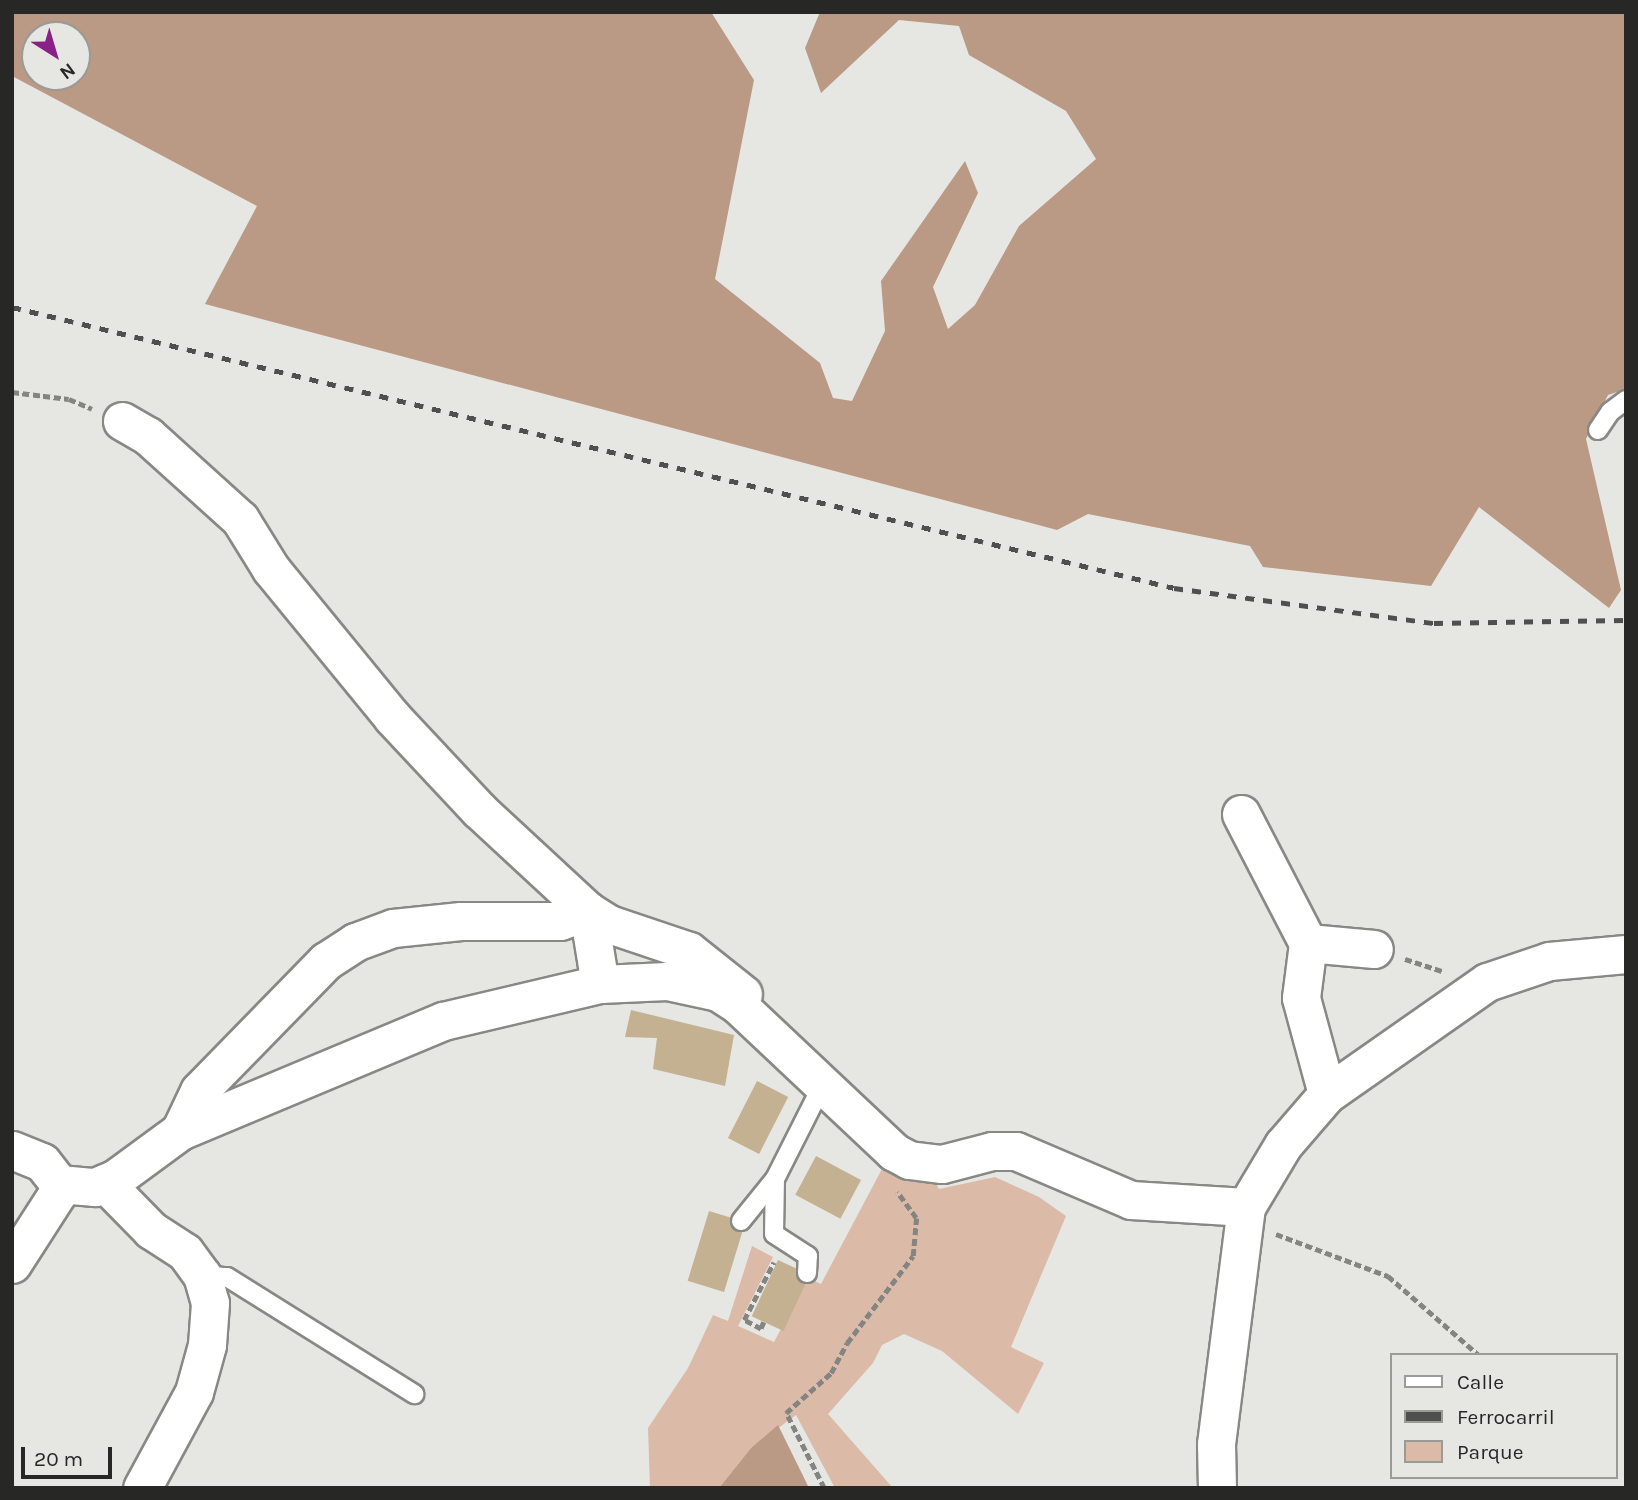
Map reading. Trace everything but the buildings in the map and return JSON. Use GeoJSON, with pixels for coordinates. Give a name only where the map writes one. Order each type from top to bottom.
{"type":"FeatureCollection","features":[{"type":"Feature","properties":{"kind":"street"},"geometry":{"type":"LineString","coordinates":[[122,421],[148,436],[213,491],[240,519],[271,569],[392,716],[478,810],[588,911],[609,924],[689,951],[766,1013],[813,1074]]}},
{"type":"Feature","properties":{"kind":"street"},"geometry":{"type":"LineString","coordinates":[[1241,814],[1308,943],[1301,998],[1327,1094]]}},
{"type":"Feature","properties":{"kind":"street"},"geometry":{"type":"LineString","coordinates":[[588,911],[600,984]]}},
{"type":"Feature","properties":{"kind":"street"},"geometry":{"type":"LineString","coordinates":[[180,1131],[199,1091],[326,961],[355,942],[393,928],[461,921],[560,921],[588,911]]}},
{"type":"Feature","properties":{"kind":"street"},"geometry":{"type":"LineString","coordinates":[[1308,943],[1374,949]]}},
{"type":"Feature","properties":{"kind":"street"},"geometry":{"type":"LineString","coordinates":[[1217,1488],[1216,1444],[1245,1215],[1283,1145],[1327,1094],[1487,982],[1549,961],[1626,954]]}},
{"type":"Feature","properties":{"kind":"street"},"geometry":{"type":"LineString","coordinates":[[12,1150],[42,1162],[59,1184],[95,1187],[105,1183],[180,1131],[443,1021],[600,984],[667,981],[718,992],[738,1004],[894,1152],[924,1164],[1016,1151],[1131,1200],[1245,1215]]}},
{"type":"Feature","properties":{"kind":"street"},"geometry":{"type":"LineString","coordinates":[[105,1183],[151,1230],[185,1252],[202,1275],[210,1303],[207,1345],[197,1380],[142,1488]]}},
{"type":"Feature","properties":{"kind":"street"},"geometry":{"type":"LineString","coordinates":[[12,1264],[57,1194],[59,1184]]}},
{"type":"Feature","properties":{"kind":"lane"},"geometry":{"type":"LineString","coordinates":[[1598,430],[1610,412],[1626,400]]}},
{"type":"Feature","properties":{"kind":"lane"},"geometry":{"type":"LineString","coordinates":[[807,1273],[808,1256],[774,1234],[775,1179],[813,1074]]}},
{"type":"Feature","properties":{"kind":"lane"},"geometry":{"type":"LineString","coordinates":[[741,1221],[775,1179]]}},
{"type":"Feature","properties":{"kind":"lane"},"geometry":{"type":"LineString","coordinates":[[202,1275],[227,1277],[414,1394]]}},
{"type":"Feature","properties":{"kind":"path"},"geometry":{"type":"LineString","coordinates":[[12,393],[69,399],[122,421]]}},
{"type":"Feature","properties":{"kind":"path"},"geometry":{"type":"LineString","coordinates":[[1374,949],[1487,982]]}},
{"type":"Feature","properties":{"kind":"path"},"geometry":{"type":"LineString","coordinates":[[824,1488],[786,1413],[831,1373],[847,1343],[913,1256],[916,1218],[891,1183],[894,1152]]}},
{"type":"Feature","properties":{"kind":"path"},"geometry":{"type":"LineString","coordinates":[[1245,1215],[1388,1276],[1477,1353]]}},
{"type":"Feature","properties":{"kind":"path"},"geometry":{"type":"LineString","coordinates":[[764,1322],[761,1329],[744,1320],[778,1255]]}},
{"type":"Feature","properties":{"kind":"green space"},"geometry":{"type":"Polygon","coordinates":[[[883,1167],[933,1178],[939,1189],[995,1177],[1039,1197],[1066,1216],[1011,1347],[1044,1363],[1018,1414],[942,1351],[904,1334],[882,1345],[873,1363],[828,1414],[893,1488],[835,1488],[796,1415],[751,1448],[719,1488],[650,1488],[648,1428],[688,1368],[713,1315],[728,1321],[752,1246],[773,1257],[738,1326],[774,1342],[808,1278],[821,1284],[883,1167]]]}},
{"type":"Feature","properties":{"kind":"shaded area"},"geometry":{"type":"Polygon","coordinates":[[[12,12],[711,12],[754,80],[715,279],[820,363],[833,398],[852,401],[885,331],[881,281],[965,161],[978,193],[933,287],[948,329],[975,305],[1019,226],[1096,159],[1066,111],[969,55],[959,26],[899,20],[821,93],[805,48],[820,12],[1626,12],[1626,389],[1608,395],[1586,439],[1621,590],[1609,608],[1479,507],[1431,586],[1263,567],[1250,546],[1088,514],[1057,530],[205,304],[257,206],[40,91],[91,91],[91,21],[21,21],[21,81],[12,76],[12,12]]]}},
{"type":"Feature","properties":{"kind":"shaded area"},"geometry":{"type":"Polygon","coordinates":[[[778,1425],[809,1488],[719,1488],[751,1448],[778,1425]]]}},
{"type":"Feature","properties":{"kind":"railway"},"geometry":{"type":"LineString","coordinates":[[12,307],[1174,588],[1434,623],[1626,620]]}}]}
